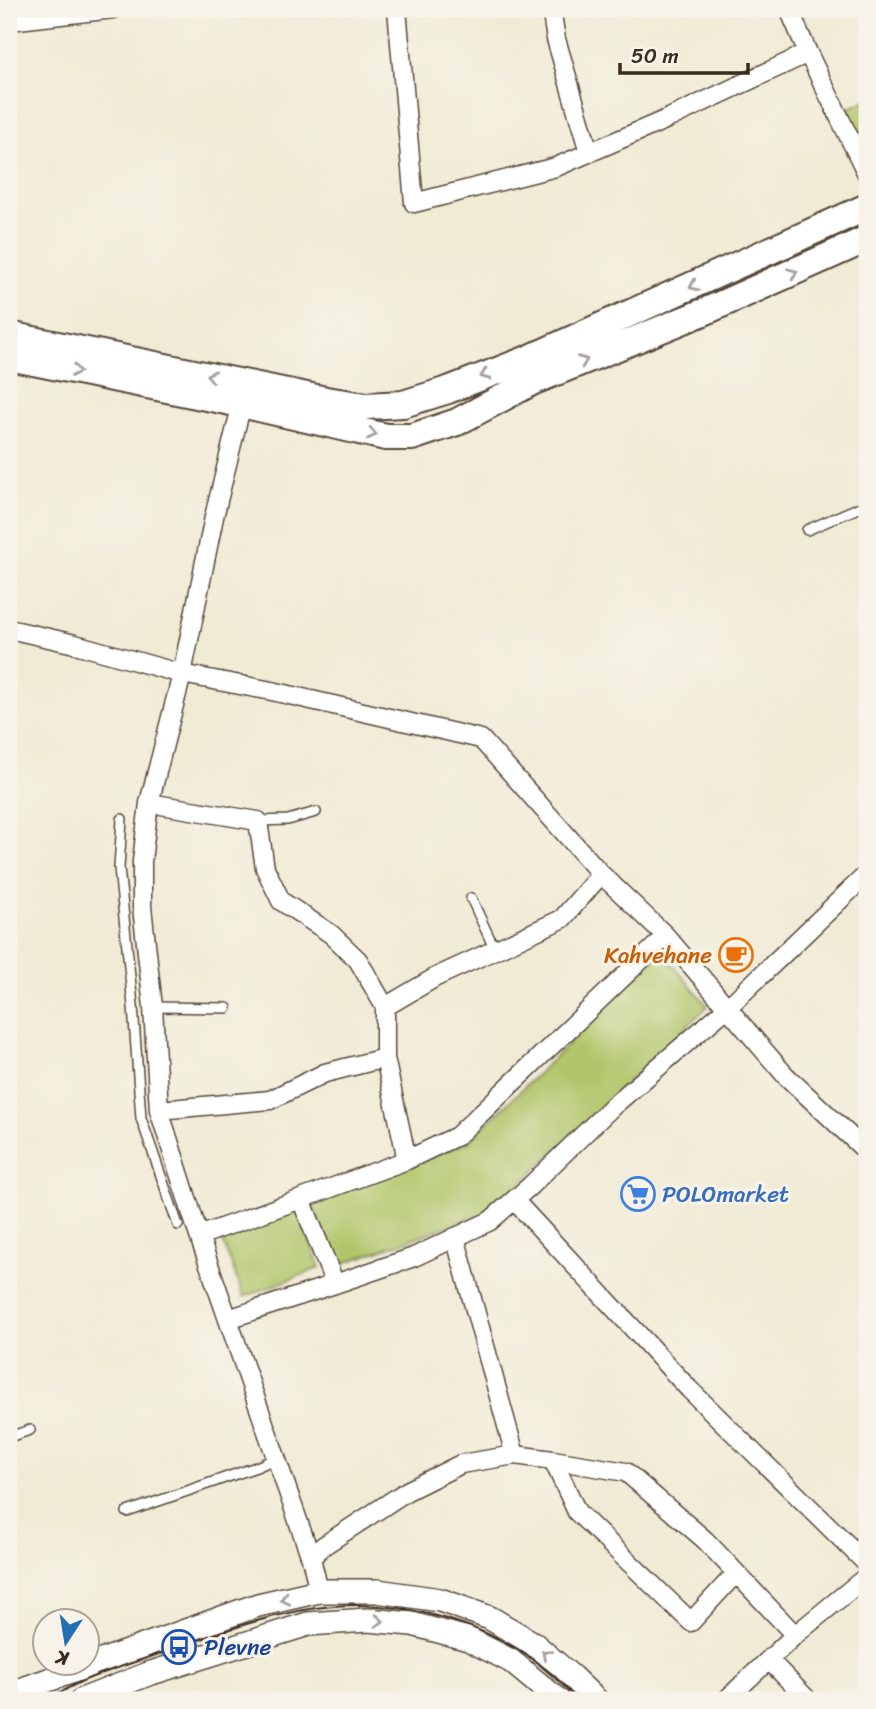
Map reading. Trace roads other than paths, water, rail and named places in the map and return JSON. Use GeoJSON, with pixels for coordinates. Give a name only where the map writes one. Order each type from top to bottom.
{"type":"FeatureCollection","features":[{"type":"Feature","properties":{"kind":"main road"},"geometry":{"type":"LineString","coordinates":[[9,357],[245,394],[366,406],[403,404],[528,359],[867,207]]}},
{"type":"Feature","properties":{"kind":"main road"},"geometry":{"type":"LineString","coordinates":[[9,335],[245,394],[386,437],[412,437],[457,422],[534,382],[706,311],[867,239]]}},
{"type":"Feature","properties":{"kind":"main road"},"geometry":{"type":"LineString","coordinates":[[12,1700],[9,1694],[258,1605],[319,1591],[377,1591],[440,1600],[490,1618],[534,1644],[596,1700]]}},
{"type":"Feature","properties":{"kind":"main road"},"geometry":{"type":"LineString","coordinates":[[82,1700],[148,1674],[308,1624],[368,1620],[412,1624],[468,1639],[511,1661],[558,1700]]}},
{"type":"Feature","properties":{"kind":"street"},"geometry":{"type":"LineString","coordinates":[[9,21],[113,9]]}},
{"type":"Feature","properties":{"kind":"street"},"geometry":{"type":"LineString","coordinates":[[397,9],[414,203],[556,167],[808,53]]}},
{"type":"Feature","properties":{"kind":"street"},"geometry":{"type":"LineString","coordinates":[[551,9],[556,39],[589,152]]}},
{"type":"Feature","properties":{"kind":"street"},"geometry":{"type":"LineString","coordinates":[[789,9],[867,174]]}},
{"type":"Feature","properties":{"kind":"street"},"geometry":{"type":"LineString","coordinates":[[245,394],[214,517],[182,674],[149,803],[142,860],[142,906],[153,1007],[159,1110],[199,1236],[311,1558],[319,1591]]}},
{"type":"Feature","properties":{"kind":"street"},"geometry":{"type":"LineString","coordinates":[[9,629],[182,674],[272,691],[481,739],[601,874],[666,936],[785,1075],[867,1152]]}},
{"type":"Feature","properties":{"kind":"street"},"geometry":{"type":"LineString","coordinates":[[149,803],[258,821],[264,867],[281,901],[331,934],[358,960],[386,1007],[385,1058],[407,1160]]}},
{"type":"Feature","properties":{"kind":"street"},"geometry":{"type":"LineString","coordinates":[[386,1007],[436,976],[562,919],[601,874]]}},
{"type":"Feature","properties":{"kind":"street"},"geometry":{"type":"LineString","coordinates":[[228,1319],[414,1257],[490,1221],[613,1106],[727,1008],[867,874]]}},
{"type":"Feature","properties":{"kind":"street"},"geometry":{"type":"LineString","coordinates":[[199,1236],[407,1160],[457,1136],[666,936]]}},
{"type":"Feature","properties":{"kind":"street"},"geometry":{"type":"LineString","coordinates":[[159,1110],[271,1100],[325,1073],[385,1058]]}},
{"type":"Feature","properties":{"kind":"street"},"geometry":{"type":"LineString","coordinates":[[301,1199],[335,1284]]}},
{"type":"Feature","properties":{"kind":"street"},"geometry":{"type":"LineString","coordinates":[[514,1200],[690,1389],[867,1564]]}},
{"type":"Feature","properties":{"kind":"street"},"geometry":{"type":"LineString","coordinates":[[455,1237],[515,1455]]}},
{"type":"Feature","properties":{"kind":"street"},"geometry":{"type":"LineString","coordinates":[[311,1558],[323,1546],[407,1491],[461,1464],[515,1455],[553,1460],[626,1472],[705,1540],[795,1635]]}},
{"type":"Feature","properties":{"kind":"street"},"geometry":{"type":"LineString","coordinates":[[553,1460],[577,1511],[691,1622],[736,1573]]}},
{"type":"Feature","properties":{"kind":"street"},"geometry":{"type":"LineString","coordinates":[[726,1700],[795,1635],[867,1576]]}},
{"type":"Feature","properties":{"kind":"street"},"geometry":{"type":"LineString","coordinates":[[769,1660],[808,1700]]}},
{"type":"Feature","properties":{"kind":"lane"},"geometry":{"type":"LineString","coordinates":[[807,530],[867,503]]}},
{"type":"Feature","properties":{"kind":"lane"},"geometry":{"type":"LineString","coordinates":[[258,821],[288,820],[316,812]]}},
{"type":"Feature","properties":{"kind":"lane"},"geometry":{"type":"LineString","coordinates":[[122,819],[119,868],[141,1118],[178,1225]]}},
{"type":"Feature","properties":{"kind":"lane"},"geometry":{"type":"LineString","coordinates":[[471,898],[495,950]]}},
{"type":"Feature","properties":{"kind":"lane"},"geometry":{"type":"LineString","coordinates":[[153,1007],[227,1008]]}},
{"type":"Feature","properties":{"kind":"lane"},"geometry":{"type":"LineString","coordinates":[[9,1437],[30,1430]]}},
{"type":"Feature","properties":{"kind":"lane"},"geometry":{"type":"LineString","coordinates":[[127,1512],[276,1458]]}},
{"type":"Feature","properties":{"kind":"tram line"},"geometry":{"type":"LineString","coordinates":[[50,1700],[76,1684],[107,1671],[249,1623],[291,1612],[361,1605],[420,1612],[477,1629],[529,1657],[552,1674],[578,1700]]}},
{"type":"Feature","properties":{"kind":"place","name":"Kahvehane"},"geometry":{"type":"Point","coordinates":[736,955]}},
{"type":"Feature","properties":{"kind":"place","name":"POLOmarket"},"geometry":{"type":"Point","coordinates":[638,1194]}},
{"type":"Feature","properties":{"kind":"place","name":"Plevne"},"geometry":{"type":"Point","coordinates":[179,1647]}}]}
